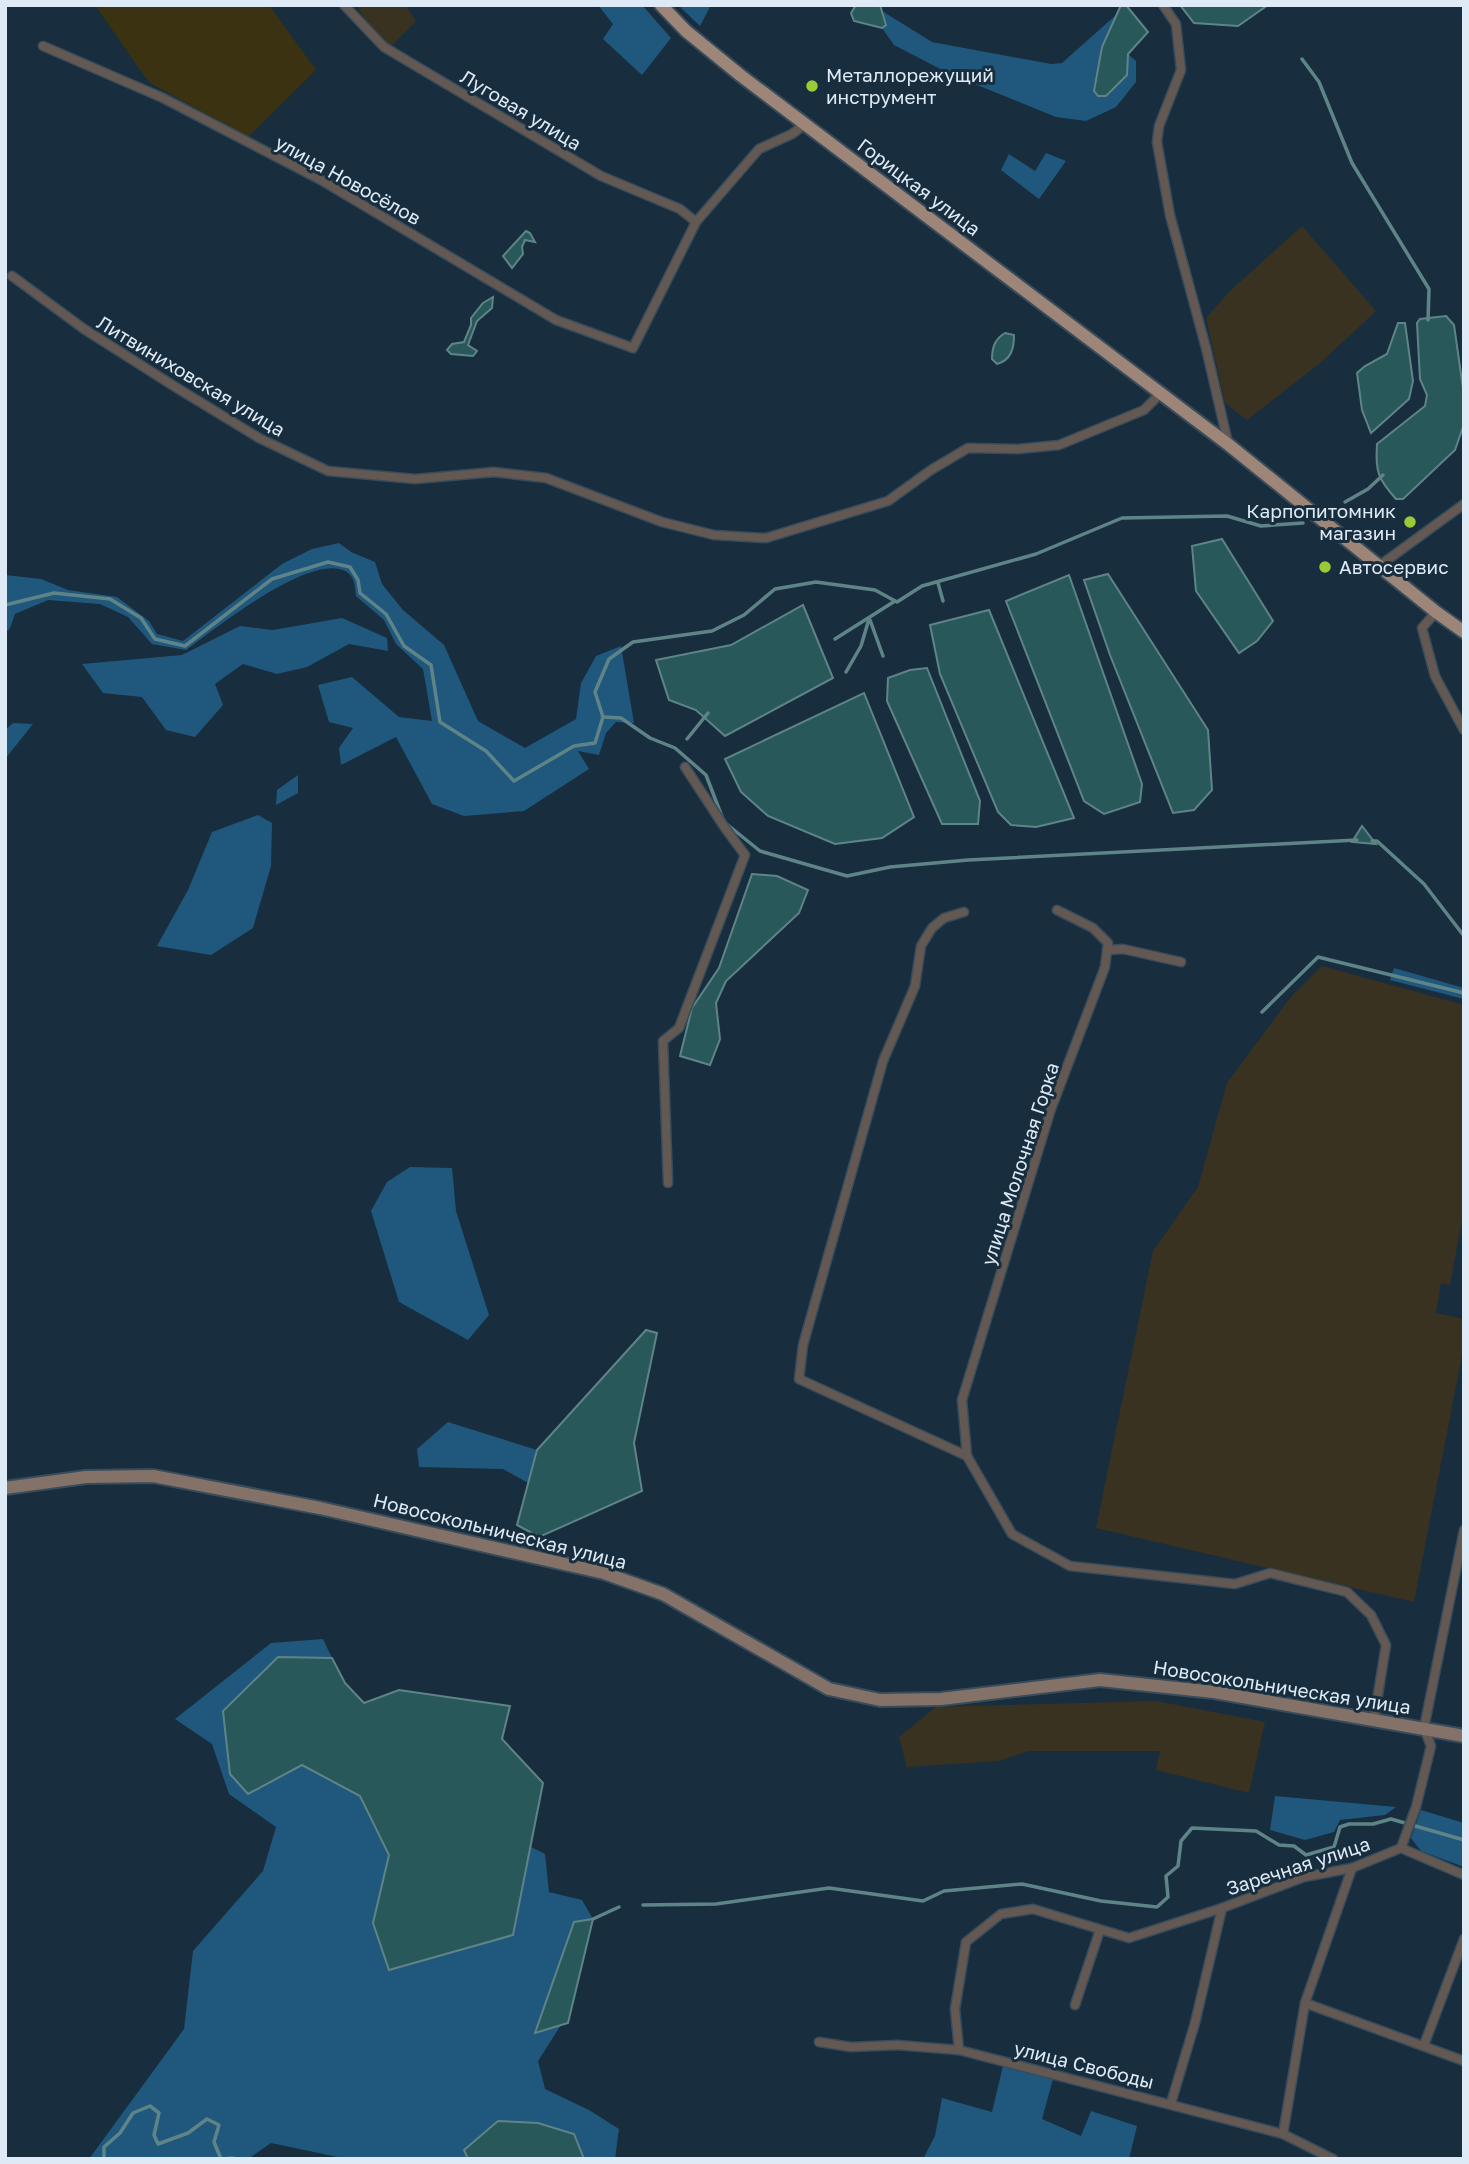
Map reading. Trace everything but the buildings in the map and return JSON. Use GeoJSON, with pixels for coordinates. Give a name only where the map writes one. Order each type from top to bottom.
{"type":"FeatureCollection","features":[{"type":"Feature","properties":{"kind":"main road","name":"Горицкая улица"},"geometry":{"type":"LineString","coordinates":[[662,5],[699,42],[804,125],[1228,446],[1464,632]]}},
{"type":"Feature","properties":{"kind":"main road","name":"Новосокольническая улица"},"geometry":{"type":"LineString","coordinates":[[5,1488],[86,1477],[152,1476],[357,1517],[604,1573],[663,1594],[829,1689],[880,1700],[941,1699],[1100,1680],[1214,1692],[1374,1718],[1464,1736]]}},
{"type":"Feature","properties":{"kind":"street","name":"Луговая улица"},"geometry":{"type":"LineString","coordinates":[[344,5],[384,47],[601,176],[680,209],[696,222]]}},
{"type":"Feature","properties":{"kind":"street"},"geometry":{"type":"LineString","coordinates":[[1163,5],[1176,24],[1181,70],[1159,126],[1157,142],[1170,215],[1206,348],[1228,446]]}},
{"type":"Feature","properties":{"kind":"street","name":"улица Новосёлов"},"geometry":{"type":"LineString","coordinates":[[43,46],[163,98],[321,180],[556,320],[633,348],[696,222]]}},
{"type":"Feature","properties":{"kind":"street"},"geometry":{"type":"LineString","coordinates":[[696,222],[759,149],[792,134],[804,125]]}},
{"type":"Feature","properties":{"kind":"street","name":"Литвиниховская улица"},"geometry":{"type":"LineString","coordinates":[[12,276],[84,329],[177,388],[259,438],[328,471],[415,479],[494,472],[545,478],[662,522],[714,535],[766,538],[888,501],[968,448],[1018,449],[1059,445],[1144,410],[1159,395]]}},
{"type":"Feature","properties":{"kind":"street"},"geometry":{"type":"LineString","coordinates":[[1379,566],[1464,504]]}},
{"type":"Feature","properties":{"kind":"street"},"geometry":{"type":"LineString","coordinates":[[1436,612],[1422,628],[1435,676],[1464,730]]}},
{"type":"Feature","properties":{"kind":"street"},"geometry":{"type":"LineString","coordinates":[[668,1183],[663,1041],[678,1028],[746,855],[685,766]]}},
{"type":"Feature","properties":{"kind":"street"},"geometry":{"type":"LineString","coordinates":[[1057,910],[1093,928],[1108,943],[1107,950],[1122,949],[1181,962]]}},
{"type":"Feature","properties":{"kind":"street"},"geometry":{"type":"LineString","coordinates":[[964,912],[944,918],[932,928],[921,946],[915,986],[883,1061],[821,1280],[803,1345],[799,1378],[967,1456],[1012,1534],[1070,1566],[1235,1584],[1270,1573],[1347,1592],[1371,1615],[1386,1645],[1374,1718]]}},
{"type":"Feature","properties":{"kind":"street","name":"улица Молочная Горка"},"geometry":{"type":"LineString","coordinates":[[967,1456],[962,1400],[1051,1109],[1105,967],[1107,950]]}},
{"type":"Feature","properties":{"kind":"street","name":"Новосокольническая улица"},"geometry":{"type":"LineString","coordinates":[[1424,1728],[1464,1530]]}},
{"type":"Feature","properties":{"kind":"street"},"geometry":{"type":"LineString","coordinates":[[1401,1848],[1432,1746],[1424,1728]]}},
{"type":"Feature","properties":{"kind":"street","name":"Заречная улица"},"geometry":{"type":"LineString","coordinates":[[959,2050],[955,2010],[966,1942],[1000,1914],[1033,1909],[1129,1938],[1222,1908],[1304,1877],[1352,1868],[1401,1848],[1464,1875]]}},
{"type":"Feature","properties":{"kind":"street"},"geometry":{"type":"LineString","coordinates":[[1283,2134],[1305,2003],[1352,1868]]}},
{"type":"Feature","properties":{"kind":"street"},"geometry":{"type":"LineString","coordinates":[[1171,2103],[1195,2023],[1222,1908]]}},
{"type":"Feature","properties":{"kind":"street"},"geometry":{"type":"LineString","coordinates":[[1075,2005],[1100,1930]]}},
{"type":"Feature","properties":{"kind":"street"},"geometry":{"type":"LineString","coordinates":[[1424,2046],[1464,1939]]}},
{"type":"Feature","properties":{"kind":"street"},"geometry":{"type":"LineString","coordinates":[[1305,2003],[1464,2061]]}},
{"type":"Feature","properties":{"kind":"street","name":"улица Свободы"},"geometry":{"type":"LineString","coordinates":[[819,2042],[851,2048],[897,2045],[959,2050],[1283,2134],[1334,2159]]}},
{"type":"Feature","properties":{"kind":"shaded area"},"geometry":{"type":"Polygon","coordinates":[[[356,5],[405,5],[416,21],[391,46],[370,27],[356,5]]]}},
{"type":"Feature","properties":{"kind":"shaded area"},"geometry":{"type":"Polygon","coordinates":[[[598,5],[642,5],[671,38],[642,75],[603,39],[613,24],[598,5]]]}},
{"type":"Feature","properties":{"kind":"shaded area"},"geometry":{"type":"Polygon","coordinates":[[[678,5],[711,5],[700,26],[678,5]]]}},
{"type":"Feature","properties":{"kind":"shaded area"},"geometry":{"type":"Polygon","coordinates":[[[856,5],[880,5],[886,25],[882,28],[854,21],[851,13],[856,5]]]}},
{"type":"Feature","properties":{"kind":"shaded area"},"geometry":{"type":"Polygon","coordinates":[[[1121,5],[1126,5],[1148,32],[1128,54],[1127,75],[1106,96],[1098,96],[1094,91],[1102,47],[1121,5]]]}},
{"type":"Feature","properties":{"kind":"shaded area"},"geometry":{"type":"Polygon","coordinates":[[[1180,5],[1268,5],[1238,26],[1194,23],[1180,5]]]}},
{"type":"Feature","properties":{"kind":"shaded area"},"geometry":{"type":"Polygon","coordinates":[[[882,11],[932,42],[1051,64],[1062,63],[1116,15],[1102,47],[1128,54],[1136,61],[1136,82],[1116,107],[1086,121],[1056,117],[950,74],[894,45],[882,28],[886,25],[882,11]]]}},
{"type":"Feature","properties":{"kind":"shaded area"},"geometry":{"type":"Polygon","coordinates":[[[1046,153],[1066,161],[1039,199],[1001,170],[1009,154],[1035,171],[1046,153]]]}},
{"type":"Feature","properties":{"kind":"shaded area"},"geometry":{"type":"Polygon","coordinates":[[[1302,226],[1376,311],[1319,364],[1247,420],[1225,403],[1206,318],[1230,291],[1302,226]]]}},
{"type":"Feature","properties":{"kind":"shaded area"},"geometry":{"type":"Polygon","coordinates":[[[526,231],[535,242],[525,240],[523,254],[512,268],[503,256],[526,231]]]}},
{"type":"Feature","properties":{"kind":"shaded area"},"geometry":{"type":"Polygon","coordinates":[[[493,297],[492,308],[477,321],[468,345],[477,351],[473,356],[451,354],[447,350],[452,344],[464,342],[471,318],[483,303],[493,297]]]}},
{"type":"Feature","properties":{"kind":"shaded area"},"geometry":{"type":"Polygon","coordinates":[[[1446,316],[1454,325],[1464,395],[1464,424],[1455,450],[1403,499],[1396,499],[1379,474],[1377,444],[1425,406],[1427,395],[1420,379],[1417,323],[1420,319],[1446,316]]]}},
{"type":"Feature","properties":{"kind":"shaded area"},"geometry":{"type":"Polygon","coordinates":[[[1398,323],[1405,323],[1413,381],[1409,399],[1371,433],[1362,410],[1357,373],[1387,354],[1398,323]]]}},
{"type":"Feature","properties":{"kind":"shaded area"},"geometry":{"type":"Polygon","coordinates":[[[1005,333],[1014,335],[1012,349],[1006,360],[997,364],[992,359],[993,347],[1005,333]]]}},
{"type":"Feature","properties":{"kind":"shaded area"},"geometry":{"type":"Polygon","coordinates":[[[1222,539],[1273,621],[1257,641],[1239,653],[1196,591],[1192,546],[1222,539]]]}},
{"type":"Feature","properties":{"kind":"shaded area"},"geometry":{"type":"Polygon","coordinates":[[[339,543],[351,552],[375,562],[382,584],[403,610],[444,645],[478,721],[525,748],[576,719],[581,683],[596,656],[621,646],[634,723],[616,722],[606,733],[599,755],[578,751],[589,769],[524,811],[464,816],[432,804],[396,737],[341,765],[339,748],[353,728],[329,722],[318,685],[352,677],[399,717],[432,721],[423,669],[396,644],[384,620],[356,596],[353,580],[347,572],[332,568],[289,581],[241,610],[186,650],[152,644],[128,617],[100,604],[48,600],[15,614],[5,633],[5,575],[41,579],[68,590],[117,597],[149,621],[157,634],[183,641],[282,564],[312,549],[339,543]]]}},
{"type":"Feature","properties":{"kind":"shaded area"},"geometry":{"type":"Polygon","coordinates":[[[1108,574],[1208,730],[1212,790],[1194,810],[1173,813],[1110,655],[1084,580],[1108,574]]]}},
{"type":"Feature","properties":{"kind":"shaded area"},"geometry":{"type":"Polygon","coordinates":[[[1069,575],[1142,784],[1140,802],[1104,814],[1084,801],[1006,601],[1069,575]]]}},
{"type":"Feature","properties":{"kind":"shaded area"},"geometry":{"type":"Polygon","coordinates":[[[803,605],[833,678],[725,736],[696,710],[669,700],[656,660],[731,645],[803,605]]]}},
{"type":"Feature","properties":{"kind":"shaded area"},"geometry":{"type":"Polygon","coordinates":[[[989,610],[1074,818],[1036,827],[1011,825],[998,812],[940,674],[930,625],[989,610]]]}},
{"type":"Feature","properties":{"kind":"shaded area"},"geometry":{"type":"Polygon","coordinates":[[[342,618],[387,638],[388,651],[349,644],[307,667],[277,674],[243,664],[215,684],[223,705],[195,737],[166,730],[142,697],[103,693],[82,664],[182,655],[240,626],[273,630],[342,618]]]}},
{"type":"Feature","properties":{"kind":"shaded area"},"geometry":{"type":"Polygon","coordinates":[[[927,668],[980,801],[978,824],[942,824],[887,701],[888,678],[910,670],[927,668]]]}},
{"type":"Feature","properties":{"kind":"shaded area"},"geometry":{"type":"Polygon","coordinates":[[[864,693],[914,817],[882,838],[835,844],[768,816],[741,792],[725,759],[864,693]]]}},
{"type":"Feature","properties":{"kind":"shaded area"},"geometry":{"type":"Polygon","coordinates":[[[13,723],[33,724],[5,759],[5,730],[13,723]]]}},
{"type":"Feature","properties":{"kind":"shaded area"},"geometry":{"type":"Polygon","coordinates":[[[298,775],[298,793],[276,805],[277,790],[298,775]]]}},
{"type":"Feature","properties":{"kind":"shaded area"},"geometry":{"type":"Polygon","coordinates":[[[258,815],[272,823],[271,866],[253,928],[211,955],[157,946],[188,890],[212,832],[258,815]]]}},
{"type":"Feature","properties":{"kind":"shaded area"},"geometry":{"type":"Polygon","coordinates":[[[1362,826],[1376,844],[1352,842],[1362,826]]]}},
{"type":"Feature","properties":{"kind":"shaded area"},"geometry":{"type":"Polygon","coordinates":[[[752,874],[777,876],[808,890],[799,913],[726,981],[716,1003],[720,1039],[710,1065],[680,1056],[692,1008],[719,968],[752,874]]]}},
{"type":"Feature","properties":{"kind":"shaded area"},"geometry":{"type":"Polygon","coordinates":[[[1322,966],[1464,1005],[1464,1209],[1450,1285],[1441,1283],[1436,1313],[1464,1319],[1464,1345],[1414,1602],[1096,1528],[1153,1251],[1198,1187],[1227,1083],[1290,998],[1322,966]]]}},
{"type":"Feature","properties":{"kind":"shaded area"},"geometry":{"type":"Polygon","coordinates":[[[1394,968],[1464,988],[1464,999],[1390,980],[1394,968]]]}},
{"type":"Feature","properties":{"kind":"shaded area"},"geometry":{"type":"Polygon","coordinates":[[[410,1167],[452,1168],[456,1211],[489,1315],[468,1340],[399,1302],[371,1211],[387,1182],[410,1167]]]}},
{"type":"Feature","properties":{"kind":"shaded area"},"geometry":{"type":"Polygon","coordinates":[[[646,1330],[657,1333],[634,1443],[642,1491],[539,1537],[517,1525],[537,1450],[646,1330]]]}},
{"type":"Feature","properties":{"kind":"shaded area"},"geometry":{"type":"Polygon","coordinates":[[[448,1422],[537,1450],[528,1483],[503,1469],[419,1467],[417,1449],[448,1422]]]}},
{"type":"Feature","properties":{"kind":"shaded area"},"geometry":{"type":"Polygon","coordinates":[[[323,1639],[332,1658],[278,1657],[248,1794],[302,1765],[360,1796],[389,1855],[373,1923],[513,1935],[531,1847],[545,1854],[549,1892],[582,1900],[593,1919],[574,1923],[536,2032],[561,2025],[538,2061],[545,2089],[589,2110],[619,2129],[615,2159],[584,2159],[574,2134],[538,2123],[464,2149],[468,2159],[347,2159],[271,2143],[248,2159],[89,2159],[184,2029],[193,1951],[263,1871],[276,1827],[229,1794],[212,1744],[175,1719],[271,1643],[323,1639]]]}},
{"type":"Feature","properties":{"kind":"shaded area"},"geometry":{"type":"Polygon","coordinates":[[[278,1657],[332,1658],[345,1683],[364,1703],[399,1690],[510,1706],[502,1739],[543,1783],[513,1935],[389,1970],[373,1923],[389,1855],[360,1796],[302,1765],[248,1794],[230,1774],[223,1711],[278,1657]]]}},
{"type":"Feature","properties":{"kind":"shaded area"},"geometry":{"type":"Polygon","coordinates":[[[1156,1701],[1265,1722],[1249,1793],[1156,1770],[1160,1751],[1028,1751],[999,1761],[907,1767],[899,1737],[936,1707],[1156,1701]]]}},
{"type":"Feature","properties":{"kind":"shaded area"},"geometry":{"type":"Polygon","coordinates":[[[1275,1796],[1396,1807],[1385,1815],[1340,1820],[1334,1832],[1305,1840],[1270,1830],[1275,1796]]]}},
{"type":"Feature","properties":{"kind":"shaded area"},"geometry":{"type":"Polygon","coordinates":[[[1421,1810],[1464,1823],[1464,1867],[1421,1851],[1411,1838],[1421,1810]]]}},
{"type":"Feature","properties":{"kind":"shaded area"},"geometry":{"type":"Polygon","coordinates":[[[593,1919],[568,2023],[535,2033],[574,1922],[593,1919]]]}},
{"type":"Feature","properties":{"kind":"shaded area"},"geometry":{"type":"Polygon","coordinates":[[[1003,2066],[1053,2079],[1042,2119],[1081,2136],[1091,2111],[1137,2126],[1129,2159],[923,2159],[935,2136],[942,2098],[992,2112],[1003,2066]]]}},
{"type":"Feature","properties":{"kind":"shaded area"},"geometry":{"type":"Polygon","coordinates":[[[498,2121],[538,2123],[574,2134],[584,2159],[468,2159],[464,2150],[498,2121]]]}},
{"type":"Feature","properties":{"kind":"sand"},"geometry":{"type":"Polygon","coordinates":[[[95,5],[269,5],[316,70],[248,137],[152,84],[95,5]]]}},
{"type":"Feature","properties":{"kind":"waterway"},"geometry":{"type":"LineString","coordinates":[[1302,59],[1319,82],[1352,163],[1429,289],[1428,320]]}},
{"type":"Feature","properties":{"kind":"waterway"},"geometry":{"type":"LineString","coordinates":[[1345,502],[1368,489],[1383,475]]}},
{"type":"Feature","properties":{"kind":"waterway"},"geometry":{"type":"LineString","coordinates":[[5,605],[54,593],[110,599],[141,618],[155,639],[185,646],[272,579],[328,562],[350,567],[358,580],[360,593],[386,614],[404,646],[431,665],[440,722],[486,751],[514,781],[574,746],[595,743],[603,717],[595,692],[609,659],[633,642],[712,631],[744,615],[775,589],[816,582],[875,590],[897,602],[922,586],[1036,554],[1122,518],[1227,516],[1261,526],[1303,523]]}},
{"type":"Feature","properties":{"kind":"waterway"},"geometry":{"type":"LineString","coordinates":[[938,583],[943,601]]}},
{"type":"Feature","properties":{"kind":"waterway"},"geometry":{"type":"LineString","coordinates":[[835,639],[895,601]]}},
{"type":"Feature","properties":{"kind":"waterway"},"geometry":{"type":"LineString","coordinates":[[846,672],[861,646],[869,619]]}},
{"type":"Feature","properties":{"kind":"waterway"},"geometry":{"type":"LineString","coordinates":[[870,620],[883,656]]}},
{"type":"Feature","properties":{"kind":"waterway"},"geometry":{"type":"LineString","coordinates":[[687,739],[708,713]]}},
{"type":"Feature","properties":{"kind":"waterway"},"geometry":{"type":"LineString","coordinates":[[603,717],[621,718],[650,738],[675,748],[706,775],[724,822],[760,851],[847,876],[890,867],[968,860],[1357,840]]}},
{"type":"Feature","properties":{"kind":"waterway"},"geometry":{"type":"LineString","coordinates":[[1372,841],[1377,841],[1424,884],[1464,936]]}},
{"type":"Feature","properties":{"kind":"waterway"},"geometry":{"type":"LineString","coordinates":[[1262,1012],[1318,957],[1464,993]]}},
{"type":"Feature","properties":{"kind":"waterway"},"geometry":{"type":"LineString","coordinates":[[643,1905],[716,1904],[829,1888],[923,1901],[944,1891],[1022,1884],[1101,1901],[1157,1907],[1168,1897],[1166,1876],[1178,1866],[1181,1841],[1192,1828],[1256,1831],[1279,1845],[1294,1846],[1306,1855],[1334,1847],[1340,1827],[1349,1824],[1373,1824],[1391,1819],[1464,1840]]}},
{"type":"Feature","properties":{"kind":"waterway"},"geometry":{"type":"LineString","coordinates":[[593,1919],[619,1907]]}},
{"type":"Feature","properties":{"kind":"waterway"},"geometry":{"type":"LineString","coordinates":[[104,2159],[104,2147],[120,2133],[133,2113],[150,2106],[159,2113],[154,2135],[158,2144],[188,2133],[207,2119],[219,2125],[214,2142],[221,2159],[233,2158]]}},
{"type":"Feature","properties":{"kind":"place","name":"Металлорежущий инструмент"},"geometry":{"type":"Point","coordinates":[812,86]}},
{"type":"Feature","properties":{"kind":"place","name":"Карпопитомник магазин"},"geometry":{"type":"Point","coordinates":[1410,522]}},
{"type":"Feature","properties":{"kind":"place","name":"Автосервис"},"geometry":{"type":"Point","coordinates":[1325,567]}}]}
